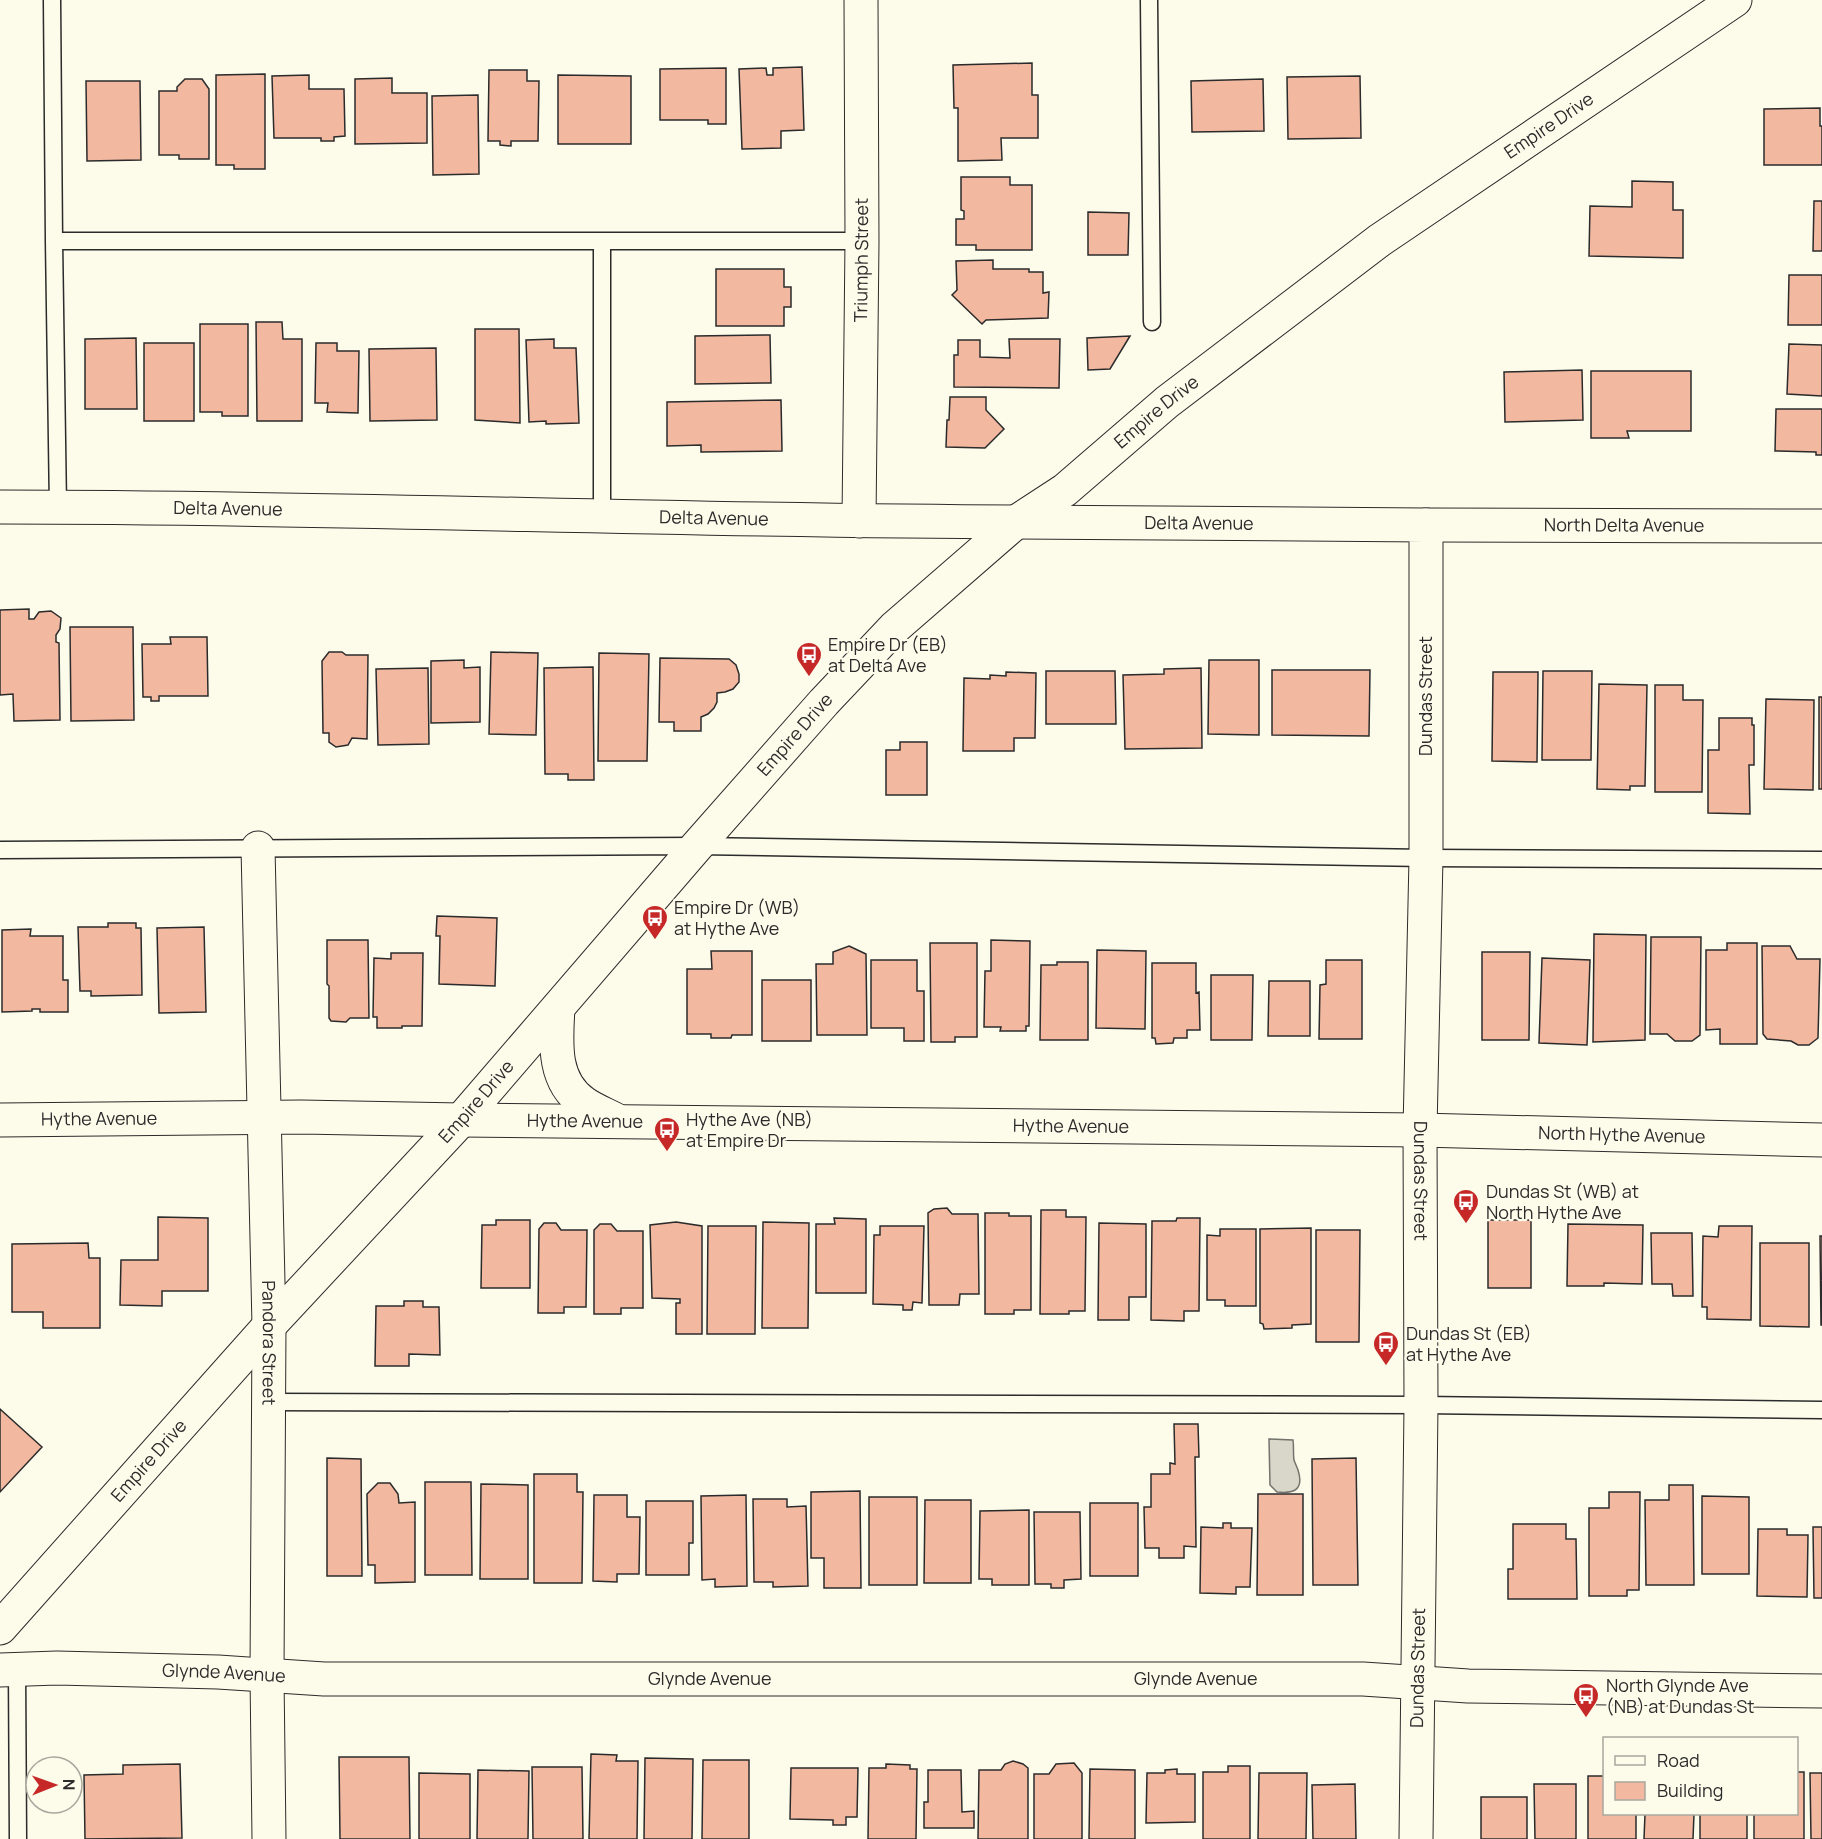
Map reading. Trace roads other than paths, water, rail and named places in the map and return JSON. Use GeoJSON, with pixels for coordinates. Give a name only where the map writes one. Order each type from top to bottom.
{"type":"FeatureCollection","features":[{"type":"Feature","properties":{"kind":"street","name":"Triumph Street"},"geometry":{"type":"LineString","coordinates":[[858,521],[862,241],[861,0]]}},
{"type":"Feature","properties":{"kind":"street","name":"Empire Drive"},"geometry":{"type":"LineString","coordinates":[[0,1628],[269,1326],[461,1120],[697,846],[824,702],[894,628],[1016,522],[1065,490],[1167,402],[1380,240],[1735,0]]}},
{"type":"Feature","properties":{"kind":"street","name":"Delta Avenue"},"geometry":{"type":"LineString","coordinates":[[0,507],[858,521],[1426,525]]}},
{"type":"Feature","properties":{"kind":"street","name":"North Delta Avenue"},"geometry":{"type":"LineString","coordinates":[[1426,525],[1822,526]]}},
{"type":"Feature","properties":{"kind":"street","name":"Dundas Street"},"geometry":{"type":"LineString","coordinates":[[1416,1839],[1421,1405],[1420,1130],[1426,858],[1426,525]]}},
{"type":"Feature","properties":{"kind":"street","name":"Pandora Street"},"geometry":{"type":"LineString","coordinates":[[258,848],[269,1326],[267,1675],[269,1839]]}},
{"type":"Feature","properties":{"kind":"street"},"geometry":{"type":"LineString","coordinates":[[558,1008],[556,1036],[558,1065],[568,1086],[583,1103],[619,1122]]}},
{"type":"Feature","properties":{"kind":"street","name":"Hythe Avenue"},"geometry":{"type":"LineString","coordinates":[[0,1120],[264,1117],[1420,1130]]}},
{"type":"Feature","properties":{"kind":"street","name":"North Hythe Avenue"},"geometry":{"type":"LineString","coordinates":[[1420,1130],[1822,1140]]}},
{"type":"Feature","properties":{"kind":"street","name":"Glynde Avenue"},"geometry":{"type":"LineString","coordinates":[[8,1670],[57,1668],[218,1672],[324,1679],[1363,1679],[1468,1686],[1822,1691]]}},
{"type":"Feature","properties":{"kind":"lane"},"geometry":{"type":"LineString","coordinates":[[52,0],[58,507]]}},
{"type":"Feature","properties":{"kind":"lane"},"geometry":{"type":"LineString","coordinates":[[1149,0],[1152,322]]}},
{"type":"Feature","properties":{"kind":"lane"},"geometry":{"type":"LineString","coordinates":[[54,241],[862,241]]}},
{"type":"Feature","properties":{"kind":"lane"},"geometry":{"type":"LineString","coordinates":[[602,241],[602,517]]}},
{"type":"Feature","properties":{"kind":"lane"},"geometry":{"type":"LineString","coordinates":[[0,850],[697,846],[1426,858],[1822,860]]}},
{"type":"Feature","properties":{"kind":"lane"},"geometry":{"type":"LineString","coordinates":[[268,1402],[1421,1405],[1822,1410]]}},
{"type":"Feature","properties":{"kind":"lane"},"geometry":{"type":"LineString","coordinates":[[8,1670],[18,1839]]}},
{"type":"Feature","properties":{"kind":"place","name":"Empire Dr (EB) at Delta Ave"},"geometry":{"type":"Point","coordinates":[809,678]}},
{"type":"Feature","properties":{"kind":"place","name":"Empire Dr (WB) at Hythe Ave"},"geometry":{"type":"Point","coordinates":[655,941]}},
{"type":"Feature","properties":{"kind":"place","name":"Hythe Ave (NB) at Empire Dr"},"geometry":{"type":"Point","coordinates":[667,1153]}},
{"type":"Feature","properties":{"kind":"place","name":"Dundas St (WB) at North Hythe Ave"},"geometry":{"type":"Point","coordinates":[1466,1225]}},
{"type":"Feature","properties":{"kind":"place","name":"Dundas St (EB) at Hythe Ave"},"geometry":{"type":"Point","coordinates":[1386,1367]}},
{"type":"Feature","properties":{"kind":"place","name":"North Glynde Ave (NB) at Dundas St"},"geometry":{"type":"Point","coordinates":[1586,1719]}}]}
